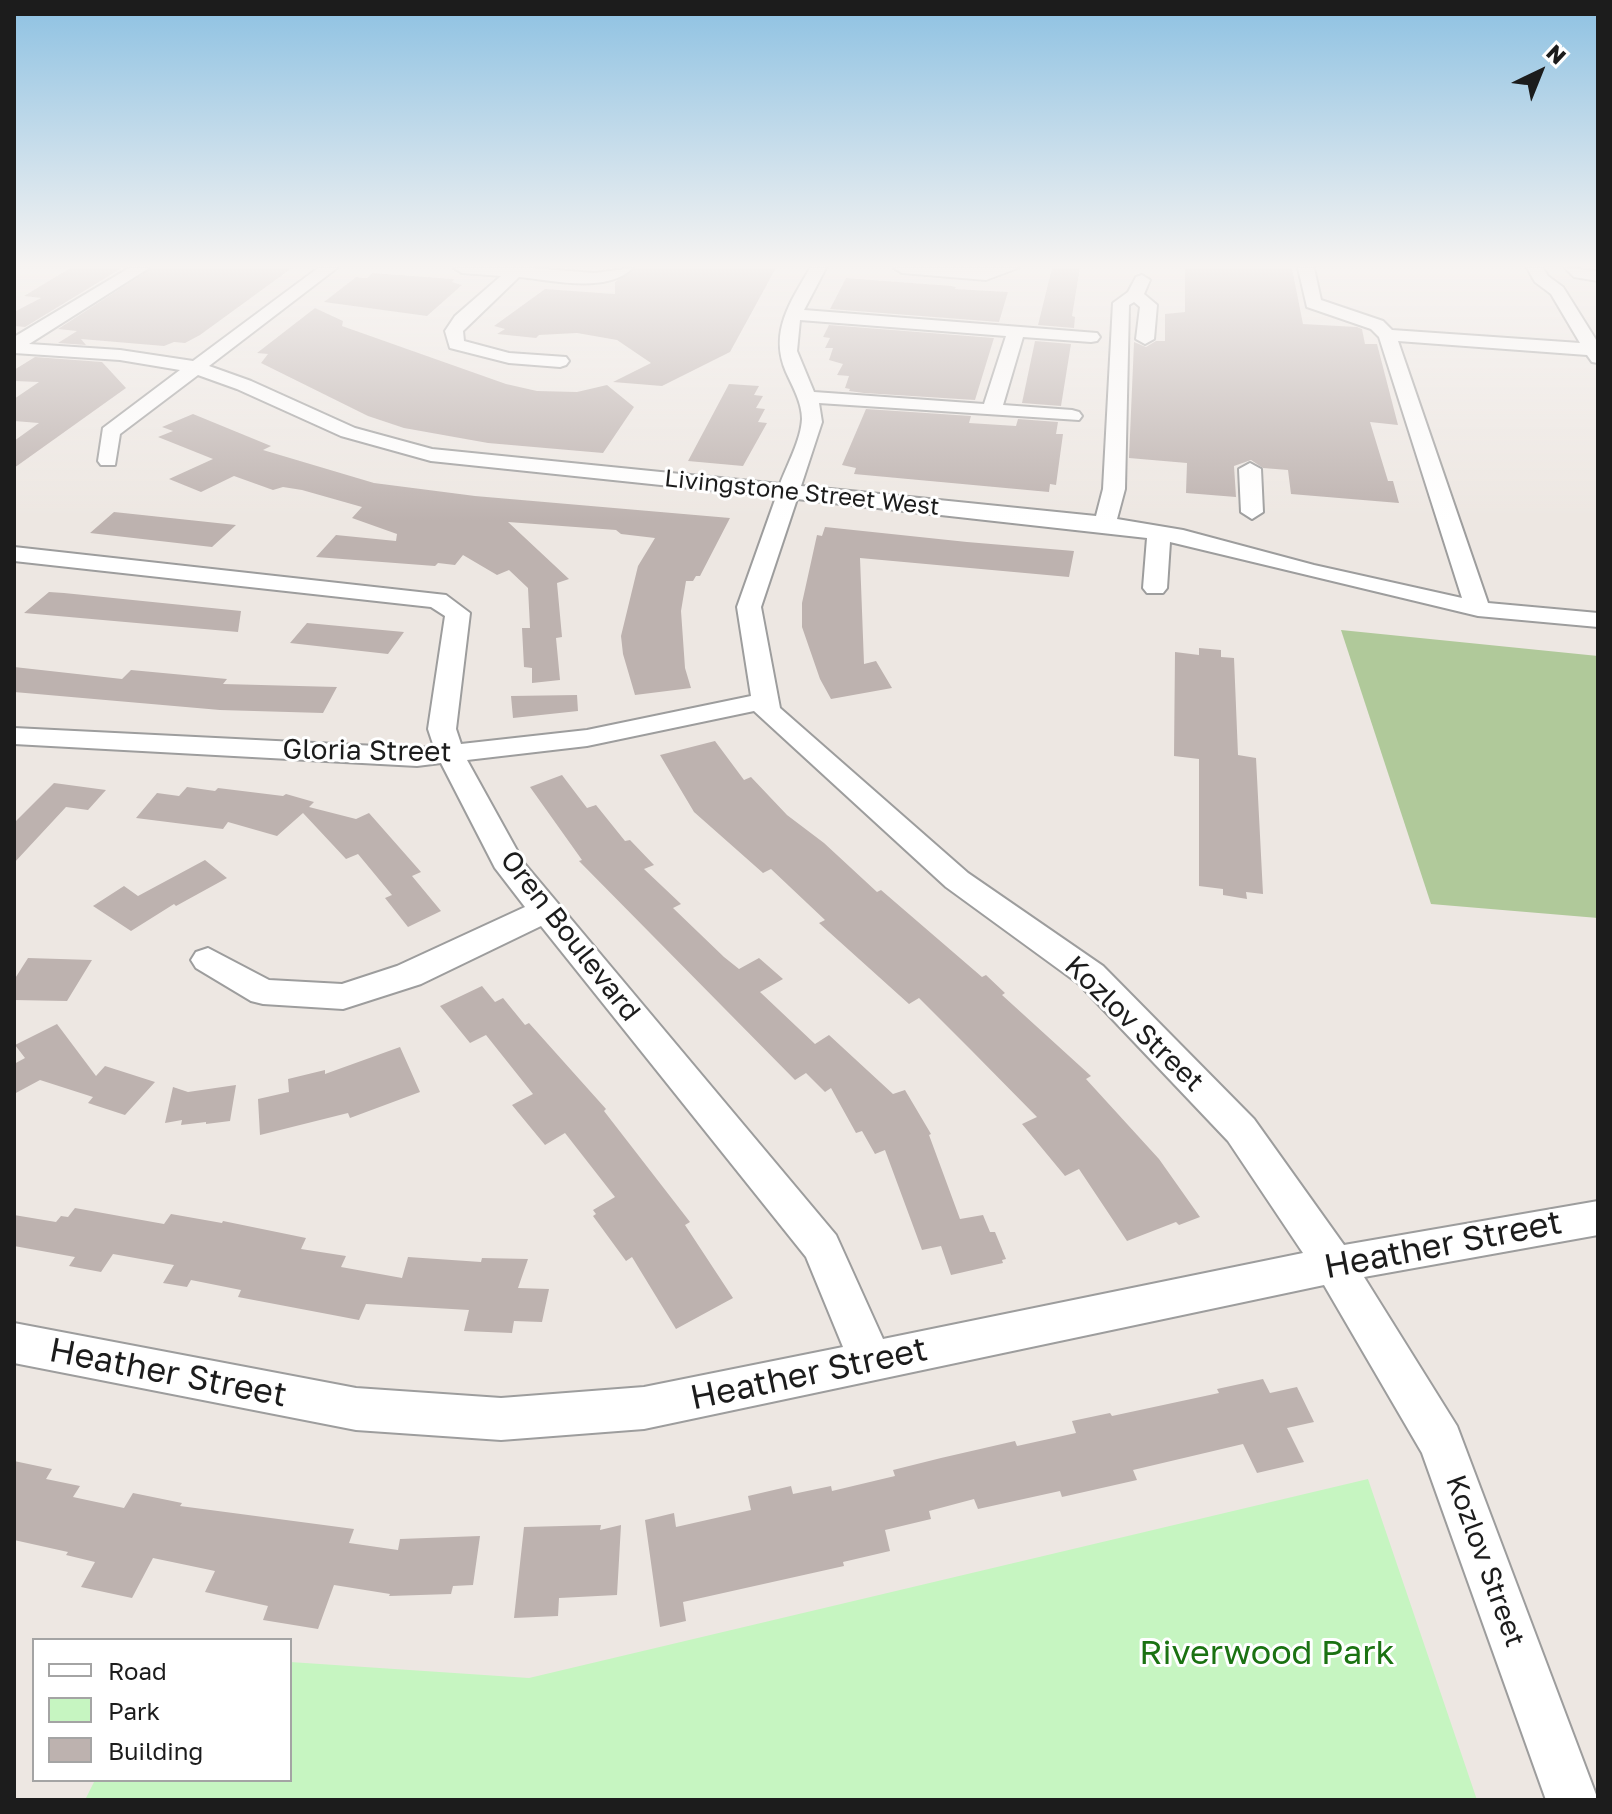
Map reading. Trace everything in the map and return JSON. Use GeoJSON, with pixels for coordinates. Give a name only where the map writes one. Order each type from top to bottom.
{"type":"FeatureCollection","features":[{"type":"Feature","properties":{"kind":"street","name":"Livingstone Street West"},"geometry":{"type":"LineString","coordinates":[[89,353],[193,367],[244,385],[348,432],[431,455],[1105,524],[1159,533],[1478,609],[1598,620]]}},
{"type":"Feature","properties":{"kind":"street"},"geometry":{"type":"LineString","coordinates":[[108,461],[110,432],[215,353]]}},
{"type":"Feature","properties":{"kind":"street"},"geometry":{"type":"LineString","coordinates":[[489,353],[509,358],[560,361]]}},
{"type":"Feature","properties":{"kind":"street","name":"Kozlov Street"},"geometry":{"type":"LineString","coordinates":[[789,353],[809,397],[812,422],[749,607],[767,711],[957,880],[1091,975],[1241,1130],[1334,1265],[1441,1442],[1573,1800]]}},
{"type":"Feature","properties":{"kind":"street"},"geometry":{"type":"LineString","coordinates":[[991,411],[1009,353]]}},
{"type":"Feature","properties":{"kind":"street"},"geometry":{"type":"LineString","coordinates":[[1105,524],[1114,489],[1119,353]]}},
{"type":"Feature","properties":{"kind":"street"},"geometry":{"type":"LineString","coordinates":[[1393,353],[1478,609]]}},
{"type":"Feature","properties":{"kind":"street"},"geometry":{"type":"LineString","coordinates":[[809,397],[1072,416]]}},
{"type":"Feature","properties":{"kind":"street"},"geometry":{"type":"LineString","coordinates":[[1250,469],[1252,512]]}},
{"type":"Feature","properties":{"kind":"street"},"geometry":{"type":"LineString","coordinates":[[1155,588],[1159,533]]}},
{"type":"Feature","properties":{"kind":"street","name":"Oren Boulevard"},"geometry":{"type":"LineString","coordinates":[[14,554],[437,600],[458,613],[442,729],[450,754],[511,868],[822,1247],[871,1361]]}},
{"type":"Feature","properties":{"kind":"street","name":"Gloria Street"},"geometry":{"type":"LineString","coordinates":[[27,738],[417,757],[587,738],[765,701]]}},
{"type":"Feature","properties":{"kind":"street"},"geometry":{"type":"LineString","coordinates":[[14,762],[27,738]]}},
{"type":"Feature","properties":{"kind":"street"},"geometry":{"type":"LineString","coordinates":[[208,960],[263,992],[343,997],[409,975],[544,911]]}},
{"type":"Feature","properties":{"kind":"street","name":"Heather Street"},"geometry":{"type":"LineString","coordinates":[[14,1343],[356,1409],[501,1419],[644,1408],[1334,1265],[1598,1218]]}},
{"type":"Feature","properties":{"kind":"green space"},"geometry":{"type":"Polygon","coordinates":[[[1341,630],[1598,656],[1598,918],[1431,904],[1341,630]]]}},
{"type":"Feature","properties":{"kind":"green space","name":"Riverwood Park"},"geometry":{"type":"Polygon","coordinates":[[[1368,1479],[1477,1800],[85,1800],[94,1782],[292,1782],[292,1662],[529,1678],[1368,1479]]]}},
{"type":"Feature","properties":{"kind":"building"},"geometry":{"type":"Polygon","coordinates":[[[257,353],[417,353],[506,384],[537,391],[577,392],[607,385],[634,407],[603,453],[488,443],[404,428],[368,416],[261,363],[268,354],[257,353]]]}},
{"type":"Feature","properties":{"kind":"building"},"geometry":{"type":"Polygon","coordinates":[[[636,353],[729,353],[662,386],[613,382],[651,363],[636,353]]]}},
{"type":"Feature","properties":{"kind":"building"},"geometry":{"type":"Polygon","coordinates":[[[831,353],[990,353],[975,400],[849,391],[845,388],[849,376],[837,375],[843,364],[829,360],[831,353]]]}},
{"type":"Feature","properties":{"kind":"building"},"geometry":{"type":"Polygon","coordinates":[[[1033,353],[1070,353],[1061,406],[1022,403],[1033,353]]]}},
{"type":"Feature","properties":{"kind":"building"},"geometry":{"type":"Polygon","coordinates":[[[1134,353],[1379,353],[1398,425],[1370,422],[1388,481],[1393,481],[1399,503],[1291,494],[1288,470],[1263,468],[1251,460],[1234,466],[1236,497],[1186,493],[1187,463],[1129,458],[1134,353]]]}},
{"type":"Feature","properties":{"kind":"building"},"geometry":{"type":"Polygon","coordinates":[[[35,357],[102,362],[126,388],[14,468],[14,441],[39,423],[14,421],[14,399],[39,382],[14,381],[14,370],[35,357]]]}},
{"type":"Feature","properties":{"kind":"building"},"geometry":{"type":"Polygon","coordinates":[[[729,384],[759,386],[754,395],[763,396],[756,408],[765,409],[758,422],[767,423],[743,466],[688,461],[729,384]]]}},
{"type":"Feature","properties":{"kind":"building"},"geometry":{"type":"Polygon","coordinates":[[[866,409],[971,416],[969,423],[1016,426],[1018,419],[1058,422],[1056,434],[1063,434],[1056,485],[1050,484],[1049,492],[854,474],[856,468],[842,465],[866,409]]]}},
{"type":"Feature","properties":{"kind":"building"},"geometry":{"type":"Polygon","coordinates":[[[193,414],[271,446],[263,450],[374,483],[475,496],[730,518],[700,576],[686,581],[681,611],[685,668],[691,688],[635,695],[623,654],[621,636],[638,566],[655,538],[621,534],[616,530],[508,522],[569,579],[557,583],[562,637],[556,638],[560,680],[532,683],[532,668],[524,667],[522,628],[530,628],[528,588],[509,570],[497,575],[463,555],[455,565],[438,563],[435,566],[316,557],[336,535],[396,541],[397,534],[352,518],[362,507],[302,490],[283,487],[273,490],[234,476],[201,492],[169,479],[213,459],[158,437],[173,431],[162,427],[193,414]]]}},
{"type":"Feature","properties":{"kind":"building"},"geometry":{"type":"Polygon","coordinates":[[[114,512],[236,525],[212,547],[90,533],[114,512]]]}},
{"type":"Feature","properties":{"kind":"building"},"geometry":{"type":"Polygon","coordinates":[[[825,527],[1074,551],[1069,577],[860,558],[864,664],[876,661],[892,688],[831,699],[820,679],[802,627],[802,603],[817,535],[822,536],[825,527]]]}},
{"type":"Feature","properties":{"kind":"building"},"geometry":{"type":"Polygon","coordinates":[[[49,592],[241,611],[238,632],[24,613],[49,592]]]}},
{"type":"Feature","properties":{"kind":"building"},"geometry":{"type":"Polygon","coordinates":[[[307,623],[404,632],[388,654],[290,643],[307,623]]]}},
{"type":"Feature","properties":{"kind":"building"},"geometry":{"type":"Polygon","coordinates":[[[1199,648],[1221,650],[1221,657],[1234,658],[1238,755],[1256,758],[1263,894],[1246,892],[1247,899],[1223,895],[1223,889],[1199,886],[1199,759],[1174,756],[1175,652],[1199,655],[1199,648]]]}},
{"type":"Feature","properties":{"kind":"building"},"geometry":{"type":"Polygon","coordinates":[[[14,667],[122,679],[131,670],[227,679],[223,684],[337,687],[323,713],[220,710],[14,692],[14,667]]]}},
{"type":"Feature","properties":{"kind":"building"},"geometry":{"type":"Polygon","coordinates":[[[577,695],[578,711],[513,718],[511,696],[577,695]]]}},
{"type":"Feature","properties":{"kind":"building"},"geometry":{"type":"Polygon","coordinates":[[[715,741],[744,780],[751,777],[787,815],[824,843],[877,892],[881,890],[982,977],[986,975],[1005,993],[1002,995],[1091,1076],[1086,1079],[1159,1159],[1200,1217],[1179,1225],[1176,1222],[1127,1241],[1079,1169],[1065,1176],[1022,1124],[1037,1117],[919,998],[909,1004],[819,923],[825,920],[771,869],[763,873],[694,812],[660,755],[715,741]]]}},
{"type":"Feature","properties":{"kind":"building"},"geometry":{"type":"Polygon","coordinates":[[[562,775],[587,808],[596,805],[625,841],[630,840],[654,865],[644,869],[681,904],[673,908],[724,957],[739,969],[759,958],[783,979],[760,992],[815,1044],[829,1035],[893,1094],[905,1090],[931,1134],[960,1219],[983,1215],[990,1232],[995,1232],[1006,1259],[1002,1260],[1003,1263],[951,1275],[941,1246],[922,1250],[885,1150],[875,1154],[862,1131],[856,1133],[831,1088],[825,1092],[806,1073],[795,1080],[579,861],[582,860],[530,787],[562,775]]]}},
{"type":"Feature","properties":{"kind":"building"},"geometry":{"type":"Polygon","coordinates":[[[54,783],[106,790],[88,810],[66,807],[14,863],[14,823],[54,783]]]}},
{"type":"Feature","properties":{"kind":"building"},"geometry":{"type":"Polygon","coordinates":[[[187,787],[286,794],[314,802],[309,807],[356,819],[369,813],[421,872],[412,876],[441,911],[408,927],[385,898],[392,895],[358,854],[346,859],[303,813],[277,836],[228,822],[223,829],[136,818],[157,793],[179,796],[187,787]]]}},
{"type":"Feature","properties":{"kind":"building"},"geometry":{"type":"Polygon","coordinates":[[[205,860],[227,878],[176,906],[174,904],[131,931],[93,906],[124,886],[138,896],[205,860]]]}},
{"type":"Feature","properties":{"kind":"building"},"geometry":{"type":"Polygon","coordinates":[[[28,958],[92,960],[67,1001],[14,1000],[14,980],[28,958]]]}},
{"type":"Feature","properties":{"kind":"building"},"geometry":{"type":"Polygon","coordinates":[[[482,986],[495,1002],[503,998],[525,1025],[529,1023],[606,1109],[604,1111],[690,1222],[685,1225],[733,1298],[676,1329],[632,1257],[626,1261],[593,1216],[596,1214],[593,1210],[615,1197],[565,1133],[545,1145],[512,1105],[533,1094],[486,1035],[470,1043],[440,1006],[482,986]]]}},
{"type":"Feature","properties":{"kind":"building"},"geometry":{"type":"Polygon","coordinates":[[[57,1024],[96,1076],[105,1066],[155,1082],[125,1115],[88,1103],[93,1097],[40,1080],[14,1094],[14,1064],[25,1058],[15,1045],[57,1024]]]}},
{"type":"Feature","properties":{"kind":"building"},"geometry":{"type":"Polygon","coordinates":[[[400,1047],[420,1092],[350,1118],[348,1113],[260,1135],[258,1099],[289,1092],[288,1079],[325,1070],[325,1074],[400,1047]]]}},
{"type":"Feature","properties":{"kind":"building"},"geometry":{"type":"Polygon","coordinates":[[[236,1085],[230,1121],[181,1125],[182,1120],[165,1123],[173,1087],[188,1092],[236,1085]]]}},
{"type":"Feature","properties":{"kind":"building"},"geometry":{"type":"Polygon","coordinates":[[[75,1208],[164,1224],[171,1214],[306,1238],[301,1249],[346,1256],[341,1267],[402,1278],[408,1257],[481,1262],[482,1258],[528,1259],[518,1288],[549,1289],[542,1322],[514,1321],[512,1333],[464,1331],[469,1310],[366,1304],[359,1320],[238,1297],[241,1290],[191,1280],[187,1287],[163,1283],[174,1265],[113,1254],[101,1272],[69,1266],[75,1257],[14,1246],[14,1215],[56,1222],[61,1216],[68,1217],[75,1208]]]}},
{"type":"Feature","properties":{"kind":"building"},"geometry":{"type":"Polygon","coordinates":[[[1263,1379],[1270,1393],[1297,1387],[1314,1422],[1287,1428],[1304,1462],[1257,1473],[1243,1444],[1133,1470],[1137,1480],[1062,1497],[1060,1491],[978,1509],[974,1499],[929,1511],[931,1519],[885,1530],[890,1551],[843,1562],[844,1566],[683,1602],[686,1621],[660,1627],[645,1520],[674,1513],[676,1527],[751,1510],[748,1496],[791,1486],[793,1494],[831,1486],[832,1491],[895,1476],[893,1470],[941,1458],[1015,1441],[1017,1446],[1076,1433],[1072,1421],[1110,1413],[1112,1416],[1219,1393],[1217,1389],[1263,1379]]]}},
{"type":"Feature","properties":{"kind":"building"},"geometry":{"type":"Polygon","coordinates":[[[14,1461],[52,1469],[46,1479],[80,1486],[73,1497],[124,1508],[133,1493],[182,1503],[180,1506],[354,1529],[349,1543],[398,1550],[400,1539],[480,1536],[473,1585],[453,1586],[451,1594],[389,1596],[334,1585],[318,1629],[263,1620],[268,1606],[205,1592],[215,1571],[153,1558],[132,1598],[81,1587],[95,1562],[66,1555],[68,1552],[14,1540],[14,1461]]]}},
{"type":"Feature","properties":{"kind":"building"},"geometry":{"type":"Polygon","coordinates":[[[601,1525],[600,1530],[621,1525],[617,1595],[559,1598],[558,1616],[514,1618],[524,1527],[601,1525]]]}}]}
